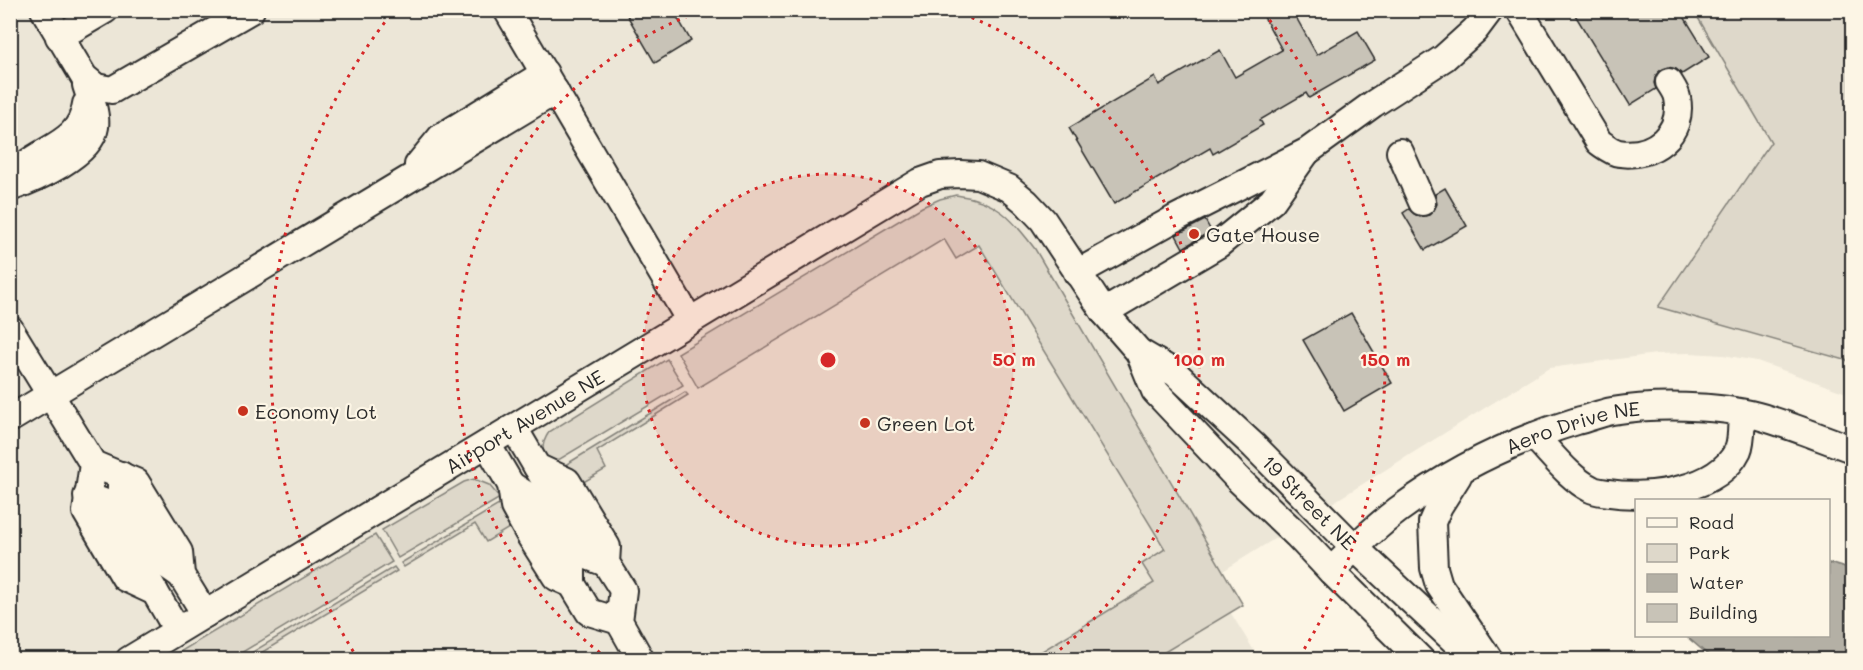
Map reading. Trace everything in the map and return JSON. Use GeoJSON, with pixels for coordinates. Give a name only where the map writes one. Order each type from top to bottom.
{"type":"FeatureCollection","features":[{"type":"Feature","properties":{"kind":"street"},"geometry":{"type":"LineString","coordinates":[[10,188],[33,180],[77,153],[90,141],[96,119],[85,81],[44,10]]}},
{"type":"Feature","properties":{"kind":"street"},"geometry":{"type":"LineString","coordinates":[[59,37],[105,10]]}},
{"type":"Feature","properties":{"kind":"street"},"geometry":{"type":"LineString","coordinates":[[85,81],[103,89],[112,90],[121,87],[251,10]]}},
{"type":"Feature","properties":{"kind":"street"},"geometry":{"type":"LineString","coordinates":[[507,10],[690,321]]}},
{"type":"Feature","properties":{"kind":"street"},"geometry":{"type":"LineString","coordinates":[[1077,273],[1174,219],[1308,151],[1373,104],[1444,58],[1475,30],[1490,10]]}},
{"type":"Feature","properties":{"kind":"street"},"geometry":{"type":"LineString","coordinates":[[1519,10],[1599,142],[1617,153],[1637,154],[1657,147],[1672,132],[1678,114],[1677,96],[1669,82]]}},
{"type":"Feature","properties":{"kind":"street"},"geometry":{"type":"LineString","coordinates":[[10,181],[27,163],[76,132],[85,115],[88,94],[85,81]]}},
{"type":"Feature","properties":{"kind":"street"},"geometry":{"type":"LineString","coordinates":[[10,419],[404,181],[441,137],[550,82]]}},
{"type":"Feature","properties":{"kind":"street"},"geometry":{"type":"LineString","coordinates":[[1104,312],[1219,244],[1272,201],[1308,151]]}},
{"type":"Feature","properties":{"kind":"street"},"geometry":{"type":"LineString","coordinates":[[1400,152],[1422,202]]}},
{"type":"Feature","properties":{"kind":"street","name":"19 Street NE"},"geometry":{"type":"LineString","coordinates":[[920,182],[940,176],[978,175],[1009,188],[1026,202],[1043,220],[1104,312],[1139,352],[1175,373],[1254,446],[1355,548],[1475,660]]}},
{"type":"Feature","properties":{"kind":"street","name":"Airport Avenue NE"},"geometry":{"type":"LineString","coordinates":[[129,660],[920,182]]}},
{"type":"Feature","properties":{"kind":"street"},"geometry":{"type":"LineString","coordinates":[[10,329],[93,464],[136,482],[179,552],[181,575],[205,614]]}},
{"type":"Feature","properties":{"kind":"street","name":"19 Street NE"},"geometry":{"type":"LineString","coordinates":[[1139,352],[1155,391],[1238,478],[1297,534],[1330,571],[1421,660]]}},
{"type":"Feature","properties":{"kind":"street","name":"Aero Drive NE"},"geometry":{"type":"LineString","coordinates":[[1330,571],[1400,508],[1462,470],[1534,436],[1611,411],[1706,408],[1742,413],[1852,449]]}},
{"type":"Feature","properties":{"kind":"street"},"geometry":{"type":"LineString","coordinates":[[1534,436],[1576,479],[1593,490],[1624,495],[1660,494],[1688,488],[1715,475],[1728,464],[1738,449],[1742,413]]}},
{"type":"Feature","properties":{"kind":"street"},"geometry":{"type":"LineString","coordinates":[[513,428],[537,467],[567,481],[607,548],[606,563],[622,590],[619,621],[641,660]]}},
{"type":"Feature","properties":{"kind":"street"},"geometry":{"type":"LineString","coordinates":[[487,444],[512,485],[514,507],[556,577],[572,584],[589,612],[619,621]]}},
{"type":"Feature","properties":{"kind":"street"},"geometry":{"type":"LineString","coordinates":[[93,464],[86,512],[125,578],[155,592],[177,630]]}},
{"type":"Feature","properties":{"kind":"street"},"geometry":{"type":"LineString","coordinates":[[1462,470],[1439,506],[1432,522],[1434,568],[1439,585],[1490,660]]}},
{"type":"Feature","properties":{"kind":"shaded area"},"geometry":{"type":"Polygon","coordinates":[[[10,11],[1852,11],[1852,395],[1757,361],[1723,355],[1656,354],[1549,368],[1210,579],[1259,659],[11,659],[10,11]]]}},
{"type":"Feature","properties":{"kind":"green space"},"geometry":{"type":"Polygon","coordinates":[[[1694,11],[1852,11],[1852,362],[1658,307],[1771,142],[1694,11]]]}},
{"type":"Feature","properties":{"kind":"green space"},"geometry":{"type":"Polygon","coordinates":[[[956,195],[982,201],[1002,212],[1019,228],[1035,249],[1243,605],[1153,659],[1029,659],[1154,583],[1142,564],[1165,549],[979,245],[956,259],[944,239],[698,388],[678,353],[922,207],[956,195]]]}},
{"type":"Feature","properties":{"kind":"green space"},"geometry":{"type":"Polygon","coordinates":[[[667,359],[683,385],[555,462],[546,457],[543,445],[549,432],[667,359]]]}},
{"type":"Feature","properties":{"kind":"green space"},"geometry":{"type":"Polygon","coordinates":[[[685,392],[688,395],[597,451],[606,469],[580,484],[562,467],[685,392]]]}},
{"type":"Feature","properties":{"kind":"green space"},"geometry":{"type":"Polygon","coordinates":[[[474,479],[489,485],[500,498],[398,558],[382,530],[464,482],[474,479]]]}},
{"type":"Feature","properties":{"kind":"green space"},"geometry":{"type":"Polygon","coordinates":[[[502,503],[514,525],[486,542],[475,524],[404,567],[401,563],[502,503]]]}},
{"type":"Feature","properties":{"kind":"green space"},"geometry":{"type":"Polygon","coordinates":[[[375,535],[392,562],[231,659],[168,659],[375,535]]]}},
{"type":"Feature","properties":{"kind":"green space"},"geometry":{"type":"Polygon","coordinates":[[[394,567],[397,571],[251,659],[241,659],[394,567]]]}},
{"type":"Feature","properties":{"kind":"water"},"geometry":{"type":"Polygon","coordinates":[[[1830,563],[1852,570],[1852,659],[1713,659],[1687,637],[1830,637],[1830,563]]]}},
{"type":"Feature","properties":{"kind":"building"},"geometry":{"type":"Polygon","coordinates":[[[624,10],[673,10],[691,41],[655,63],[624,10]]]}},
{"type":"Feature","properties":{"kind":"building"},"geometry":{"type":"Polygon","coordinates":[[[1276,10],[1292,10],[1317,55],[1358,31],[1375,60],[1309,98],[1306,93],[1260,120],[1263,125],[1213,154],[1210,148],[1114,204],[1069,128],[1155,77],[1159,85],[1220,50],[1235,77],[1282,50],[1264,17],[1276,10]]]}},
{"type":"Feature","properties":{"kind":"building"},"geometry":{"type":"Polygon","coordinates":[[[1572,10],[1680,10],[1709,57],[1682,74],[1668,67],[1662,69],[1656,75],[1654,83],[1656,89],[1630,105],[1572,10]]]}},
{"type":"Feature","properties":{"kind":"building"},"geometry":{"type":"Polygon","coordinates":[[[1445,188],[1467,226],[1425,250],[1403,213],[1409,209],[1420,217],[1429,215],[1437,204],[1435,194],[1445,188]]]}},
{"type":"Feature","properties":{"kind":"building"},"geometry":{"type":"Polygon","coordinates":[[[1205,220],[1211,231],[1183,248],[1176,235],[1205,220]]]}},
{"type":"Feature","properties":{"kind":"building"},"geometry":{"type":"Polygon","coordinates":[[[1351,313],[1392,383],[1344,411],[1303,340],[1351,313]]]}},
{"type":"Feature","properties":{"kind":"place","name":"Gate House"},"geometry":{"type":"Point","coordinates":[1194,234]}},
{"type":"Feature","properties":{"kind":"place","name":"Economy Lot"},"geometry":{"type":"Point","coordinates":[243,411]}},
{"type":"Feature","properties":{"kind":"place","name":"Green Lot"},"geometry":{"type":"Point","coordinates":[865,423]}}]}
